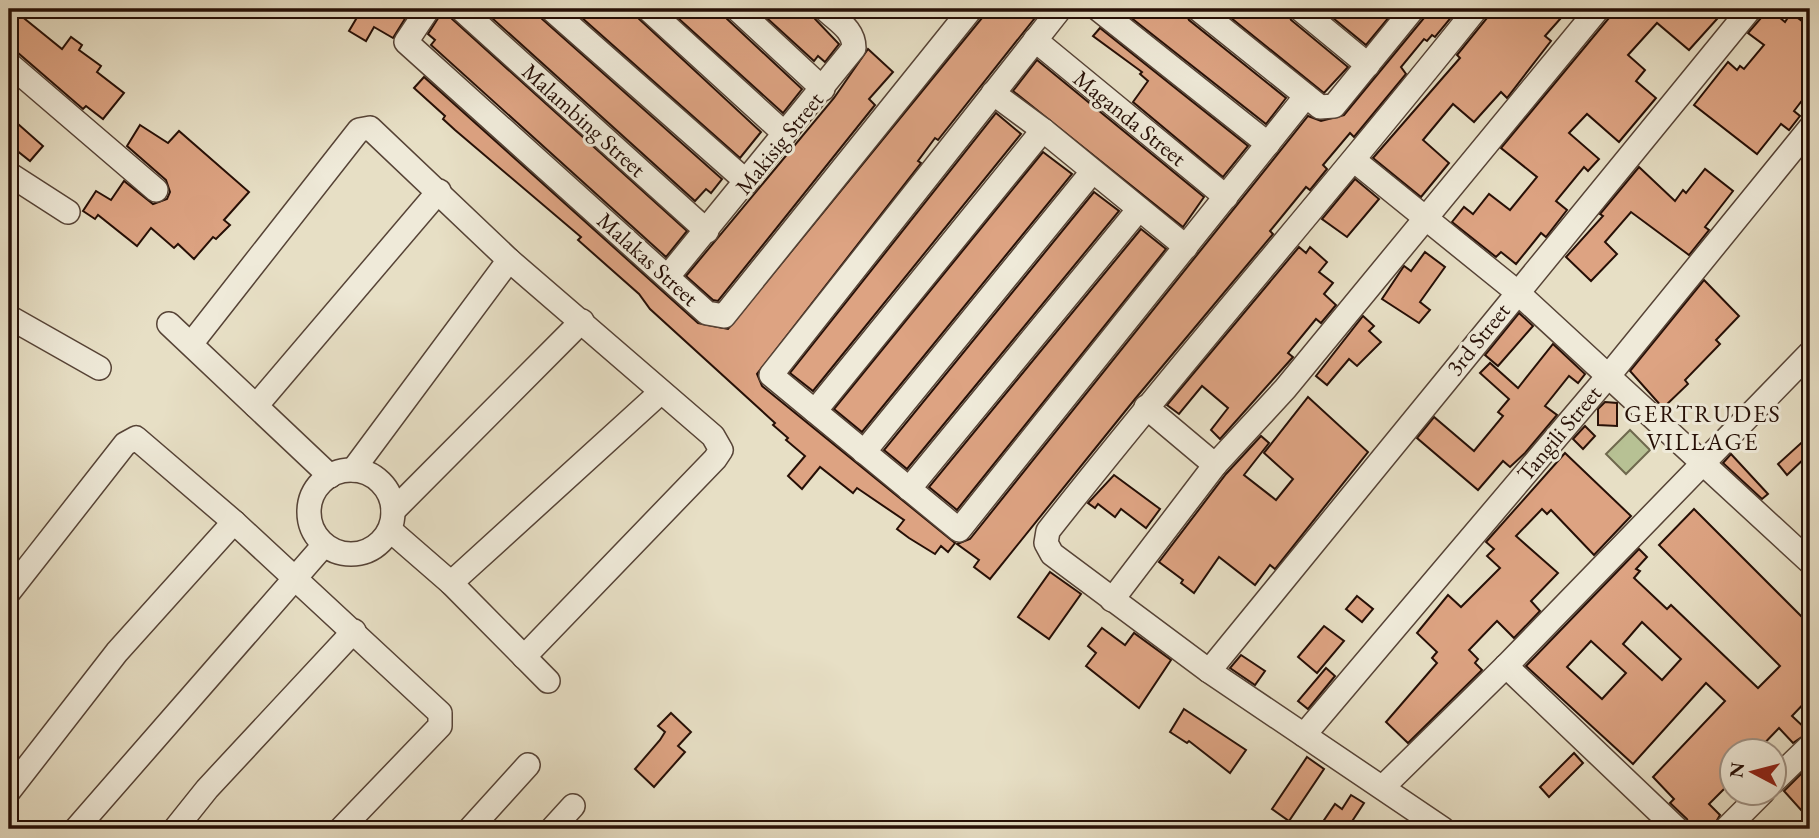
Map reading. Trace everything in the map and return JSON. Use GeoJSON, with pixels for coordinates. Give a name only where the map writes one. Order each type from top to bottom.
{"type":"FeatureCollection","features":[{"type":"Feature","properties":{"kind":"street","name":"Malakas Street"},"geometry":{"type":"LineString","coordinates":[[428,9],[406,43],[669,275],[707,313],[724,316],[971,9]]}},
{"type":"Feature","properties":{"kind":"street","name":"Malambing Street"},"geometry":{"type":"LineString","coordinates":[[461,9],[707,231]]}},
{"type":"Feature","properties":{"kind":"street"},"geometry":{"type":"LineString","coordinates":[[551,9],[747,182]]}},
{"type":"Feature","properties":{"kind":"street"},"geometry":{"type":"LineString","coordinates":[[648,9],[785,134]]}},
{"type":"Feature","properties":{"kind":"street"},"geometry":{"type":"LineString","coordinates":[[737,9],[823,89]]}},
{"type":"Feature","properties":{"kind":"street"},"geometry":{"type":"LineString","coordinates":[[1060,9],[771,375],[959,530],[1306,96]]}},
{"type":"Feature","properties":{"kind":"street"},"geometry":{"type":"LineString","coordinates":[[1097,9],[1268,144]]}},
{"type":"Feature","properties":{"kind":"street"},"geometry":{"type":"LineString","coordinates":[[1198,9],[1320,107],[1334,106],[1368,65],[1405,11]]}},
{"type":"Feature","properties":{"kind":"street"},"geometry":{"type":"LineString","coordinates":[[1300,9],[1368,65]]}},
{"type":"Feature","properties":{"kind":"street"},"geometry":{"type":"LineString","coordinates":[[1443,829],[1384,786],[1209,671],[1052,554],[1046,543],[1048,531],[1146,407],[1355,161],[1476,9]]}},
{"type":"Feature","properties":{"kind":"street"},"geometry":{"type":"LineString","coordinates":[[1112,600],[1215,465],[1285,389],[1598,9]]}},
{"type":"Feature","properties":{"kind":"street","name":"3rd Street"},"geometry":{"type":"LineString","coordinates":[[1209,671],[1750,9]]}},
{"type":"Feature","properties":{"kind":"street","name":"Makisig Street"},"geometry":{"type":"LineString","coordinates":[[669,275],[854,48],[854,39],[831,11]]}},
{"type":"Feature","properties":{"kind":"street","name":"Maganda Street"},"geometry":{"type":"LineString","coordinates":[[1035,40],[1226,197]]}},
{"type":"Feature","properties":{"kind":"street"},"geometry":{"type":"LineString","coordinates":[[9,64],[156,190]]}},
{"type":"Feature","properties":{"kind":"street"},"geometry":{"type":"LineString","coordinates":[[993,93],[1043,130],[1186,247]]}},
{"type":"Feature","properties":{"kind":"street"},"geometry":{"type":"LineString","coordinates":[[191,345],[359,130],[370,128],[509,260],[713,436],[720,450],[524,657]]}},
{"type":"Feature","properties":{"kind":"street","name":"Tangili Street"},"geometry":{"type":"LineString","coordinates":[[1304,735],[1609,374],[1810,128]]}},
{"type":"Feature","properties":{"kind":"street"},"geometry":{"type":"LineString","coordinates":[[815,411],[1043,130]]}},
{"type":"Feature","properties":{"kind":"street"},"geometry":{"type":"LineString","coordinates":[[1355,161],[1517,292],[1810,561]]}},
{"type":"Feature","properties":{"kind":"street"},"geometry":{"type":"LineString","coordinates":[[864,452],[1092,172]]}},
{"type":"Feature","properties":{"kind":"street"},"geometry":{"type":"LineString","coordinates":[[9,174],[68,212]]}},
{"type":"Feature","properties":{"kind":"street"},"geometry":{"type":"LineString","coordinates":[[256,407],[439,191]]}},
{"type":"Feature","properties":{"kind":"street"},"geometry":{"type":"LineString","coordinates":[[909,489],[1139,209]]}},
{"type":"Feature","properties":{"kind":"street"},"geometry":{"type":"LineString","coordinates":[[353,470],[509,260]]}},
{"type":"Feature","properties":{"kind":"street"},"geometry":{"type":"LineString","coordinates":[[9,317],[99,368]]}},
{"type":"Feature","properties":{"kind":"street"},"geometry":{"type":"LineString","coordinates":[[548,681],[391,520],[391,499],[377,478],[353,470],[330,476],[319,484],[309,509],[310,523],[324,545],[335,552],[360,554],[373,549],[391,520],[582,321]]}},
{"type":"Feature","properties":{"kind":"street"},"geometry":{"type":"LineString","coordinates":[[169,324],[330,476]]}},
{"type":"Feature","properties":{"kind":"street"},"geometry":{"type":"LineString","coordinates":[[1384,786],[1506,666],[1810,353]]}},
{"type":"Feature","properties":{"kind":"street"},"geometry":{"type":"LineString","coordinates":[[451,583],[661,392]]}},
{"type":"Feature","properties":{"kind":"street"},"geometry":{"type":"LineString","coordinates":[[1146,407],[1215,465]]}},
{"type":"Feature","properties":{"kind":"street"},"geometry":{"type":"LineString","coordinates":[[9,593],[125,444],[136,438],[234,522],[440,713],[440,726],[341,829]]}},
{"type":"Feature","properties":{"kind":"street"},"geometry":{"type":"LineString","coordinates":[[9,791],[117,652],[234,522]]}},
{"type":"Feature","properties":{"kind":"street"},"geometry":{"type":"LineString","coordinates":[[76,829],[324,545]]}},
{"type":"Feature","properties":{"kind":"street"},"geometry":{"type":"LineString","coordinates":[[175,829],[207,789],[354,631]]}},
{"type":"Feature","properties":{"kind":"street"},"geometry":{"type":"LineString","coordinates":[[1506,666],[1677,829]]}},
{"type":"Feature","properties":{"kind":"street"},"geometry":{"type":"LineString","coordinates":[[1787,768],[1810,746]]}},
{"type":"Feature","properties":{"kind":"street"},"geometry":{"type":"LineString","coordinates":[[470,829],[528,765]]}},
{"type":"Feature","properties":{"kind":"street"},"geometry":{"type":"LineString","coordinates":[[552,829],[573,806]]}},
{"type":"Feature","properties":{"kind":"street"},"geometry":{"type":"LineString","coordinates":[[1726,829],[1750,806]]}},
{"type":"Feature","properties":{"kind":"green space"},"geometry":{"type":"Polygon","coordinates":[[[1630,430],[1650,450],[1626,474],[1606,454],[1630,430]]]}},
{"type":"Feature","properties":{"kind":"building"},"geometry":{"type":"Polygon","coordinates":[[[362,9],[411,9],[393,38],[374,27],[366,41],[349,31],[362,9]]]}},
{"type":"Feature","properties":{"kind":"building"},"geometry":{"type":"Polygon","coordinates":[[[444,9],[687,231],[666,257],[431,45],[435,40],[428,34],[444,9]]]}},
{"type":"Feature","properties":{"kind":"building"},"geometry":{"type":"Polygon","coordinates":[[[482,9],[537,9],[542,19],[722,179],[711,193],[706,189],[695,201],[482,9]]]}},
{"type":"Feature","properties":{"kind":"building"},"geometry":{"type":"Polygon","coordinates":[[[572,9],[634,9],[639,19],[761,132],[740,158],[572,9]]]}},
{"type":"Feature","properties":{"kind":"building"},"geometry":{"type":"Polygon","coordinates":[[[668,9],[723,9],[727,19],[802,89],[783,113],[668,9]]]}},
{"type":"Feature","properties":{"kind":"building"},"geometry":{"type":"Polygon","coordinates":[[[757,9],[811,9],[815,19],[839,44],[825,62],[818,56],[814,61],[757,9]]]}},
{"type":"Feature","properties":{"kind":"building"},"geometry":{"type":"Polygon","coordinates":[[[985,9],[1042,9],[938,140],[935,138],[918,161],[921,163],[757,374],[762,386],[955,543],[948,552],[941,546],[935,554],[897,529],[904,520],[857,488],[853,493],[820,467],[802,489],[788,476],[805,456],[786,440],[788,438],[773,425],[775,423],[578,240],[581,237],[455,130],[443,119],[445,116],[414,88],[424,77],[698,323],[728,329],[982,18],[985,9]]]}},
{"type":"Feature","properties":{"kind":"building"},"geometry":{"type":"Polygon","coordinates":[[[1120,9],[1184,9],[1189,20],[1286,98],[1266,124],[1120,9]]]}},
{"type":"Feature","properties":{"kind":"building"},"geometry":{"type":"Polygon","coordinates":[[[1220,9],[1286,9],[1291,20],[1348,67],[1324,93],[1220,9]]]}},
{"type":"Feature","properties":{"kind":"building"},"geometry":{"type":"Polygon","coordinates":[[[1322,9],[1381,9],[1390,16],[1366,45],[1322,9]]]}},
{"type":"Feature","properties":{"kind":"building"},"geometry":{"type":"Polygon","coordinates":[[[1427,9],[1448,9],[1454,14],[1435,37],[1432,35],[1427,41],[1424,39],[1401,67],[1406,74],[1354,137],[1350,133],[1323,165],[1327,169],[1310,190],[1306,187],[1270,231],[1273,234],[990,579],[974,567],[979,560],[957,544],[970,539],[1308,116],[1321,121],[1344,115],[1424,18],[1427,9]]]}},
{"type":"Feature","properties":{"kind":"building"},"geometry":{"type":"Polygon","coordinates":[[[1490,9],[1569,9],[1545,36],[1551,41],[1507,98],[1501,92],[1474,122],[1453,104],[1423,140],[1449,163],[1421,197],[1373,158],[1460,58],[1457,55],[1487,18],[1490,9]]]}},
{"type":"Feature","properties":{"kind":"building"},"geometry":{"type":"Polygon","coordinates":[[[1612,9],[1726,9],[1689,50],[1657,23],[1628,55],[1645,70],[1636,81],[1656,98],[1619,142],[1587,114],[1569,133],[1599,159],[1588,171],[1584,167],[1556,201],[1567,210],[1546,237],[1541,233],[1516,264],[1501,252],[1496,257],[1452,222],[1464,207],[1473,214],[1489,194],[1510,210],[1537,177],[1501,148],[1609,18],[1612,9]]]}},
{"type":"Feature","properties":{"kind":"building"},"geometry":{"type":"Polygon","coordinates":[[[1764,9],[1769,9],[1785,22],[1791,13],[1810,27],[1810,90],[1794,111],[1800,116],[1789,130],[1781,124],[1757,154],[1694,105],[1728,62],[1737,70],[1740,66],[1744,69],[1764,45],[1748,33],[1761,18],[1764,9]]]}},
{"type":"Feature","properties":{"kind":"building"},"geometry":{"type":"Polygon","coordinates":[[[20,15],[62,49],[71,37],[82,45],[79,50],[101,66],[97,72],[124,93],[103,119],[86,106],[83,109],[18,53],[9,50],[9,28],[20,15]]]}},
{"type":"Feature","properties":{"kind":"building"},"geometry":{"type":"Polygon","coordinates":[[[1100,28],[1248,146],[1223,177],[1133,102],[1148,81],[1140,74],[1142,72],[1093,36],[1100,28]]]}},
{"type":"Feature","properties":{"kind":"building"},"geometry":{"type":"Polygon","coordinates":[[[868,49],[893,72],[869,99],[875,105],[718,301],[713,300],[686,276],[834,98],[868,49]]]}},
{"type":"Feature","properties":{"kind":"building"},"geometry":{"type":"Polygon","coordinates":[[[1037,60],[1204,197],[1183,227],[1013,91],[1037,60]]]}},
{"type":"Feature","properties":{"kind":"building"},"geometry":{"type":"Polygon","coordinates":[[[996,113],[1021,134],[813,391],[790,373],[996,113]]]}},
{"type":"Feature","properties":{"kind":"building"},"geometry":{"type":"Polygon","coordinates":[[[9,116],[43,146],[30,161],[11,146],[9,149],[9,116]]]}},
{"type":"Feature","properties":{"kind":"building"},"geometry":{"type":"Polygon","coordinates":[[[140,125],[168,143],[179,131],[249,192],[224,220],[230,225],[216,239],[213,237],[194,259],[178,244],[174,248],[151,228],[137,246],[98,215],[95,219],[83,211],[96,191],[111,200],[124,181],[153,204],[167,199],[170,192],[166,180],[127,146],[140,125]]]}},
{"type":"Feature","properties":{"kind":"building"},"geometry":{"type":"Polygon","coordinates":[[[1043,152],[1072,174],[862,432],[834,409],[1043,152]]]}},
{"type":"Feature","properties":{"kind":"building"},"geometry":{"type":"Polygon","coordinates":[[[1639,167],[1675,201],[1683,190],[1686,193],[1705,169],[1733,191],[1705,227],[1709,230],[1689,255],[1631,212],[1605,242],[1617,254],[1591,281],[1566,257],[1603,216],[1600,214],[1639,167]]]}},
{"type":"Feature","properties":{"kind":"building"},"geometry":{"type":"Polygon","coordinates":[[[1355,179],[1379,199],[1347,237],[1322,219],[1355,179]]]}},
{"type":"Feature","properties":{"kind":"building"},"geometry":{"type":"Polygon","coordinates":[[[1094,192],[1119,211],[907,469],[884,450],[1094,192]]]}},
{"type":"Feature","properties":{"kind":"building"},"geometry":{"type":"Polygon","coordinates":[[[1141,229],[1166,249],[957,510],[929,487],[1141,229]]]}},
{"type":"Feature","properties":{"kind":"building"},"geometry":{"type":"Polygon","coordinates":[[[1299,247],[1306,253],[1310,247],[1327,262],[1319,272],[1333,283],[1324,294],[1336,305],[1321,323],[1316,319],[1288,353],[1293,357],[1220,439],[1211,430],[1228,408],[1202,386],[1179,414],[1167,405],[1299,247]]]}},
{"type":"Feature","properties":{"kind":"building"},"geometry":{"type":"Polygon","coordinates":[[[1425,252],[1445,267],[1420,302],[1430,310],[1419,323],[1382,299],[1404,266],[1411,271],[1425,252]]]}},
{"type":"Feature","properties":{"kind":"building"},"geometry":{"type":"Polygon","coordinates":[[[1704,280],[1739,316],[1716,340],[1720,344],[1685,380],[1688,384],[1663,408],[1630,371],[1704,280]]]}},
{"type":"Feature","properties":{"kind":"building"},"geometry":{"type":"Polygon","coordinates":[[[1519,313],[1533,326],[1498,366],[1485,355],[1519,313]]]}},
{"type":"Feature","properties":{"kind":"building"},"geometry":{"type":"Polygon","coordinates":[[[1363,316],[1374,326],[1369,331],[1381,342],[1357,366],[1349,359],[1327,385],[1316,376],[1363,316]]]}},
{"type":"Feature","properties":{"kind":"building"},"geometry":{"type":"Polygon","coordinates":[[[1553,344],[1585,374],[1578,383],[1569,376],[1545,406],[1557,415],[1525,453],[1510,467],[1503,461],[1478,490],[1417,438],[1434,417],[1474,451],[1503,416],[1498,412],[1509,399],[1480,373],[1490,363],[1518,388],[1553,344]]]}},
{"type":"Feature","properties":{"kind":"building"},"geometry":{"type":"Polygon","coordinates":[[[1308,397],[1368,452],[1275,569],[1270,565],[1255,585],[1219,557],[1194,593],[1181,583],[1183,580],[1159,562],[1226,474],[1261,436],[1269,443],[1244,475],[1276,500],[1293,479],[1264,453],[1308,397]]]}},
{"type":"Feature","properties":{"kind":"building"},"geometry":{"type":"Polygon","coordinates":[[[1605,402],[1617,403],[1617,426],[1598,425],[1598,409],[1605,402]]]}},
{"type":"Feature","properties":{"kind":"building"},"geometry":{"type":"Polygon","coordinates":[[[1585,426],[1595,436],[1583,449],[1573,439],[1585,426]]]}},
{"type":"Feature","properties":{"kind":"building"},"geometry":{"type":"Polygon","coordinates":[[[1810,435],[1810,453],[1787,475],[1778,464],[1810,435]]]}},
{"type":"Feature","properties":{"kind":"building"},"geometry":{"type":"Polygon","coordinates":[[[1565,453],[1631,516],[1594,555],[1551,510],[1547,514],[1542,509],[1516,536],[1558,573],[1531,601],[1540,611],[1514,638],[1497,621],[1469,650],[1478,659],[1475,663],[1482,670],[1408,743],[1386,722],[1437,663],[1432,658],[1437,652],[1417,633],[1448,595],[1461,607],[1500,568],[1487,556],[1494,549],[1486,542],[1565,453]]]}},
{"type":"Feature","properties":{"kind":"building"},"geometry":{"type":"Polygon","coordinates":[[[1731,454],[1768,494],[1762,499],[1723,463],[1731,454]]]}},
{"type":"Feature","properties":{"kind":"building"},"geometry":{"type":"Polygon","coordinates":[[[1114,475],[1160,509],[1146,528],[1121,509],[1115,517],[1098,504],[1095,508],[1088,503],[1114,475]]]}},
{"type":"Feature","properties":{"kind":"building"},"geometry":{"type":"Polygon","coordinates":[[[1694,509],[1810,625],[1810,697],[1792,716],[1809,732],[1793,743],[1779,728],[1771,736],[1717,736],[1717,796],[1709,804],[1720,815],[1712,829],[1691,829],[1687,819],[1670,803],[1674,799],[1653,777],[1725,701],[1706,683],[1633,764],[1526,666],[1639,549],[1647,557],[1636,569],[1640,571],[1634,578],[1667,609],[1671,605],[1758,688],[1780,666],[1659,545],[1694,509]],[[1642,622],[1623,644],[1662,680],[1681,659],[1642,622]],[[1591,641],[1567,667],[1602,699],[1626,673],[1591,641]]]}},
{"type":"Feature","properties":{"kind":"building"},"geometry":{"type":"Polygon","coordinates":[[[1050,572],[1081,594],[1049,639],[1018,617],[1050,572]]]}},
{"type":"Feature","properties":{"kind":"building"},"geometry":{"type":"Polygon","coordinates":[[[1357,596],[1373,609],[1362,622],[1346,609],[1357,596]]]}},
{"type":"Feature","properties":{"kind":"building"},"geometry":{"type":"Polygon","coordinates":[[[1324,626],[1344,641],[1317,673],[1298,657],[1324,626]]]}},
{"type":"Feature","properties":{"kind":"building"},"geometry":{"type":"Polygon","coordinates":[[[1102,628],[1125,645],[1134,633],[1171,660],[1139,708],[1086,666],[1096,653],[1088,646],[1102,628]]]}},
{"type":"Feature","properties":{"kind":"building"},"geometry":{"type":"Polygon","coordinates":[[[1241,655],[1265,671],[1255,685],[1230,668],[1241,655]]]}},
{"type":"Feature","properties":{"kind":"building"},"geometry":{"type":"Polygon","coordinates":[[[1326,668],[1335,676],[1308,709],[1298,701],[1326,668]]]}},
{"type":"Feature","properties":{"kind":"building"},"geometry":{"type":"Polygon","coordinates":[[[1184,709],[1246,750],[1230,773],[1189,741],[1187,743],[1170,732],[1184,709]]]}},
{"type":"Feature","properties":{"kind":"building"},"geometry":{"type":"Polygon","coordinates":[[[671,713],[691,732],[678,746],[685,752],[654,787],[635,769],[660,740],[665,732],[658,726],[671,713]]]}},
{"type":"Feature","properties":{"kind":"building"},"geometry":{"type":"Polygon","coordinates":[[[1574,753],[1583,763],[1549,797],[1540,787],[1574,753]]]}},
{"type":"Feature","properties":{"kind":"building"},"geometry":{"type":"Polygon","coordinates":[[[1307,757],[1324,769],[1289,821],[1272,809],[1307,757]]]}},
{"type":"Feature","properties":{"kind":"building"},"geometry":{"type":"Polygon","coordinates":[[[1810,765],[1810,820],[1787,794],[1787,788],[1810,765]]]}},
{"type":"Feature","properties":{"kind":"building"},"geometry":{"type":"Polygon","coordinates":[[[1351,795],[1364,803],[1347,829],[1318,829],[1335,804],[1342,809],[1351,795]]]}},
{"type":"Feature","properties":{"kind":"district","name":"GERTRUDES VILLAGE"},"geometry":{"type":"Point","coordinates":[1703,428]}}]}
